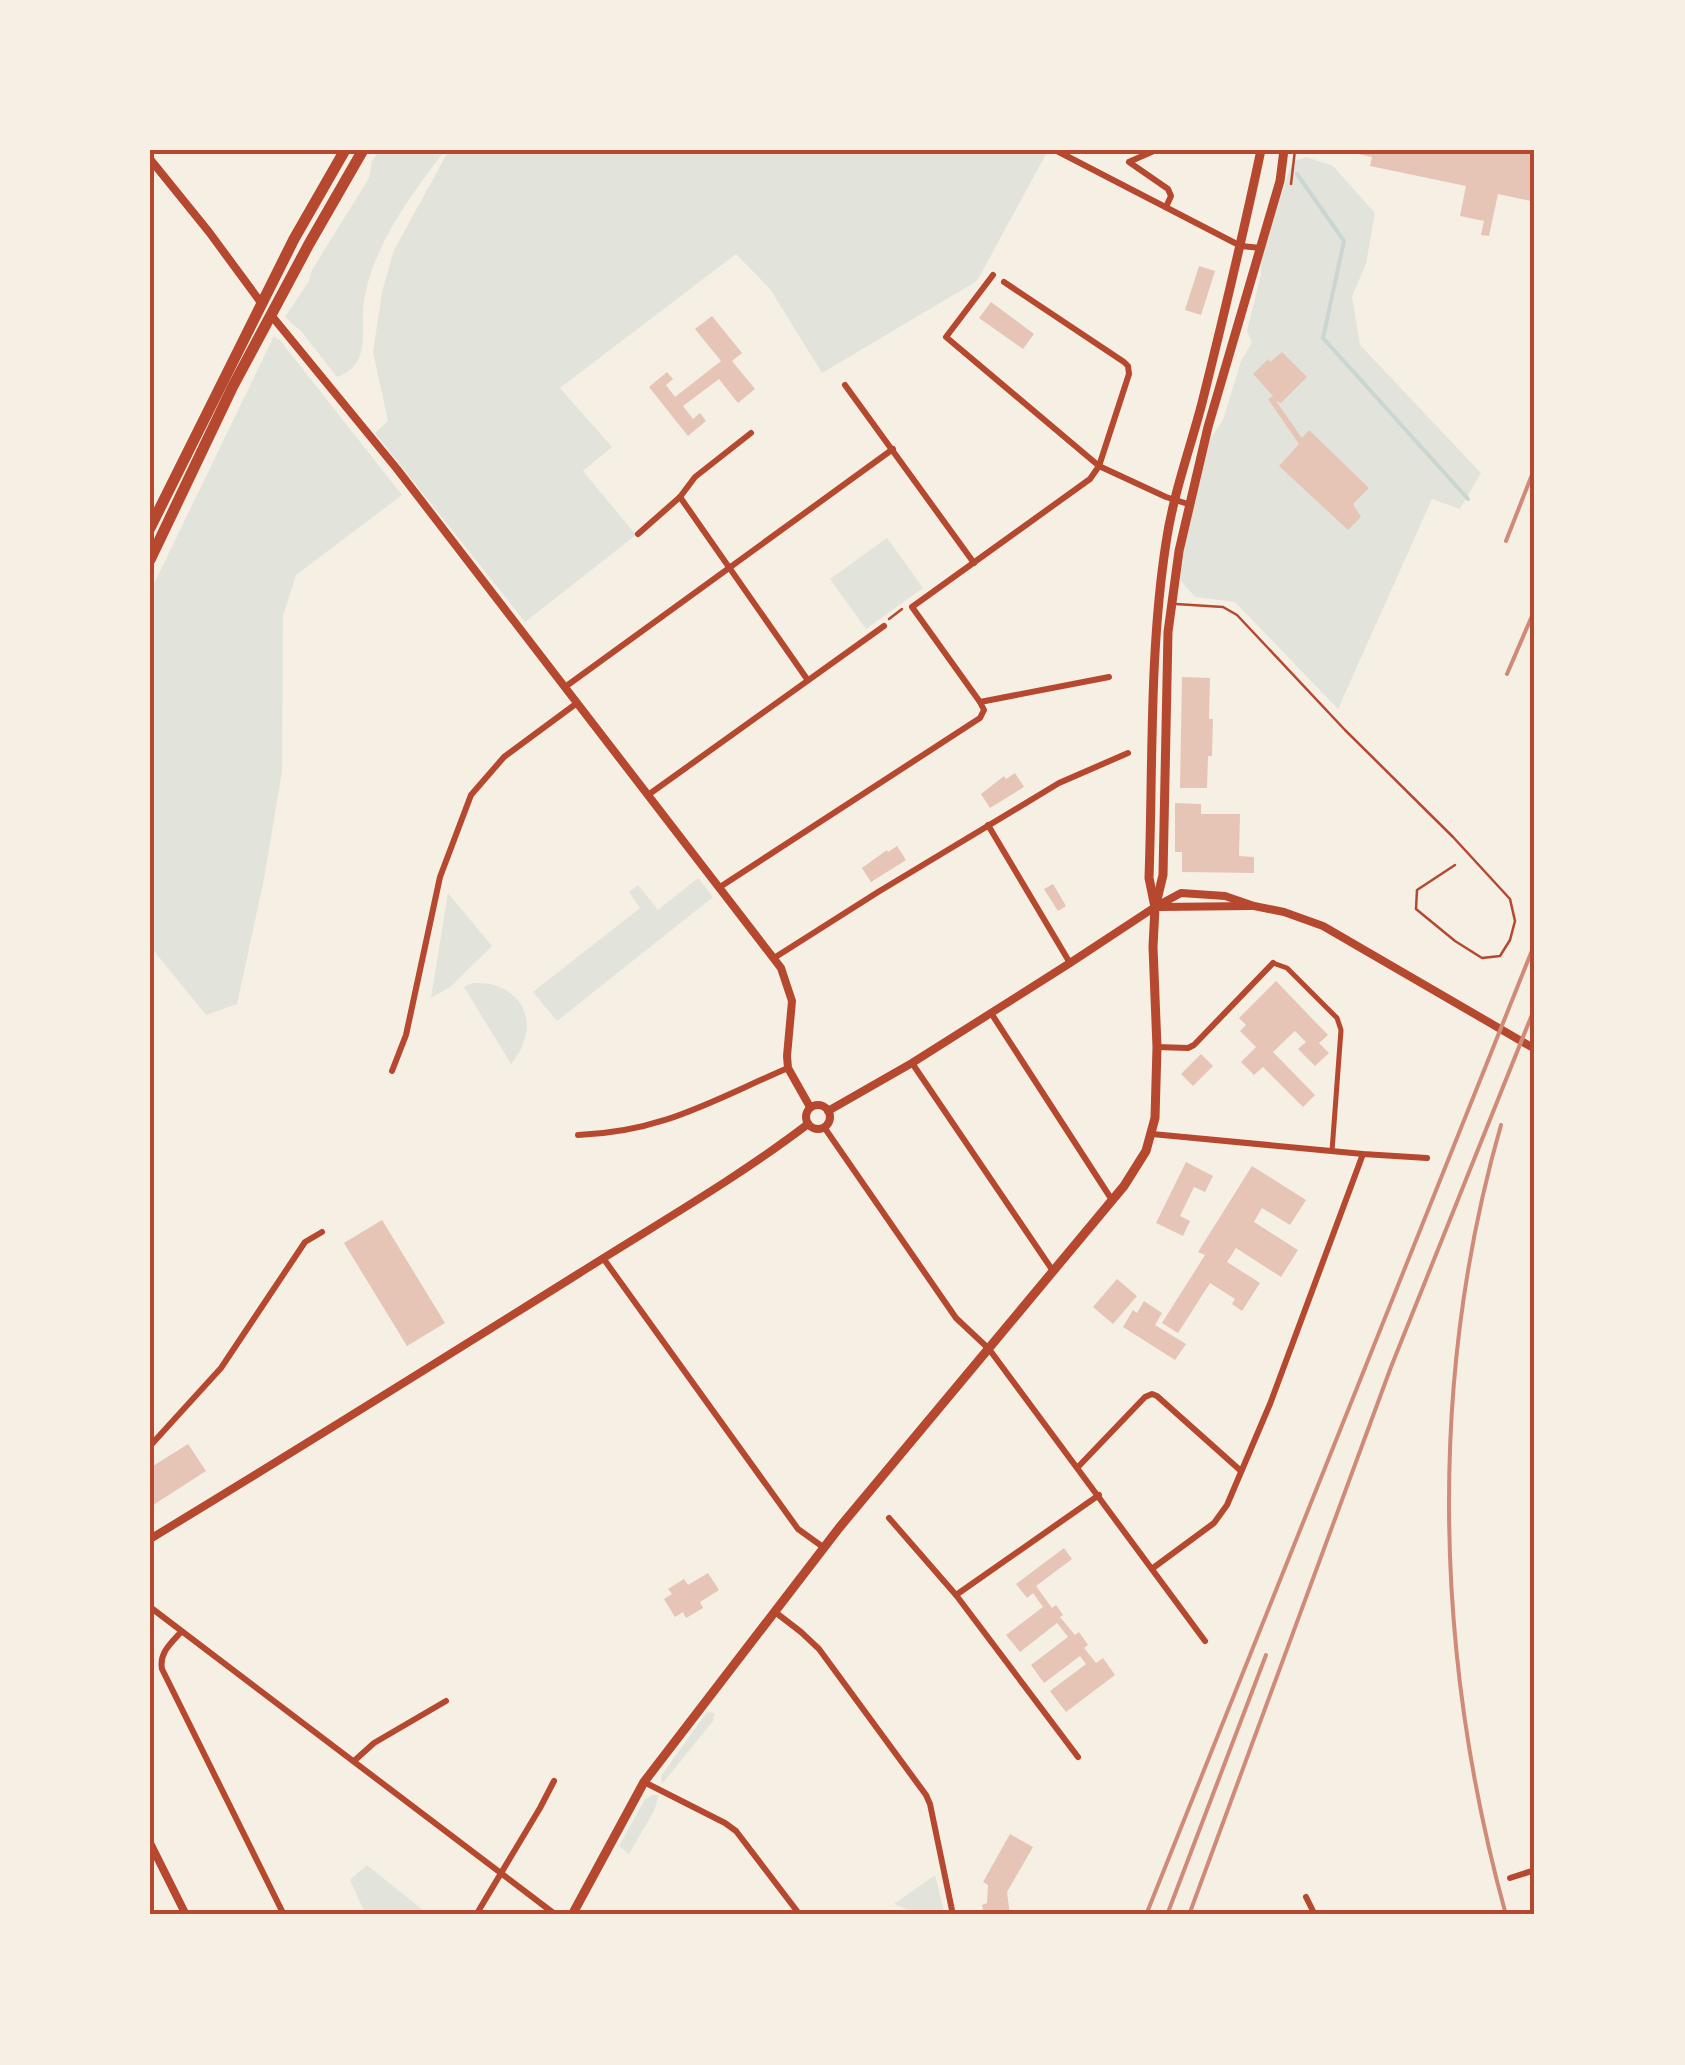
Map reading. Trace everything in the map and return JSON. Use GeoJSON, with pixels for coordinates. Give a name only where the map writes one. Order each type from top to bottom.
{"type":"FeatureCollection","features":[{"type":"Feature","properties":{"kind":"highway"},"geometry":{"type":"LineString","coordinates":[[150,560],[294,238],[345,150]]}},
{"type":"Feature","properties":{"kind":"highway"},"geometry":{"type":"LineString","coordinates":[[150,528],[362,150]]}},
{"type":"Feature","properties":{"kind":"main road"},"geometry":{"type":"LineString","coordinates":[[1155,906],[1149,875],[1159,603],[1174,500],[1241,246],[1261,150]]}},
{"type":"Feature","properties":{"kind":"main road"},"geometry":{"type":"LineString","coordinates":[[572,1915],[644,1782],[823,1548],[1112,1200],[1137,1167],[1152,1134],[1157,1048],[1153,947],[1155,906],[1163,875],[1168,632],[1178,551],[1208,426],[1283,168],[1284,150]]}},
{"type":"Feature","properties":{"kind":"street"},"geometry":{"type":"LineString","coordinates":[[1055,150],[1241,246],[1260,248]]}},
{"type":"Feature","properties":{"kind":"street"},"geometry":{"type":"LineString","coordinates":[[1156,150],[1130,162],[1168,189],[1171,196],[1166,208]]}},
{"type":"Feature","properties":{"kind":"street"},"geometry":{"type":"LineString","coordinates":[[150,158],[279,326],[397,469],[774,958],[786,977],[792,1001],[788,1068],[810,1106]]}},
{"type":"Feature","properties":{"kind":"street"},"geometry":{"type":"LineString","coordinates":[[994,275],[946,336],[1099,466],[1188,504]]}},
{"type":"Feature","properties":{"kind":"street"},"geometry":{"type":"LineString","coordinates":[[720,887],[980,718],[984,710],[980,702],[912,607],[1090,479],[1099,466],[1130,374],[1128,366],[1004,282]]}},
{"type":"Feature","properties":{"kind":"street"},"geometry":{"type":"LineString","coordinates":[[845,384],[974,563]]}},
{"type":"Feature","properties":{"kind":"street"},"geometry":{"type":"LineString","coordinates":[[638,534],[680,498],[695,477],[751,433]]}},
{"type":"Feature","properties":{"kind":"street"},"geometry":{"type":"LineString","coordinates":[[565,688],[893,448]]}},
{"type":"Feature","properties":{"kind":"street"},"geometry":{"type":"LineString","coordinates":[[680,498],[807,679]]}},
{"type":"Feature","properties":{"kind":"street"},"geometry":{"type":"LineString","coordinates":[[648,795],[884,626]]}},
{"type":"Feature","properties":{"kind":"street"},"geometry":{"type":"LineString","coordinates":[[980,702],[1109,677]]}},
{"type":"Feature","properties":{"kind":"street"},"geometry":{"type":"LineString","coordinates":[[392,1071],[406,1035],[440,876],[470,795],[495,764],[577,702]]}},
{"type":"Feature","properties":{"kind":"street"},"geometry":{"type":"LineString","coordinates":[[774,958],[1059,783],[1128,753]]}},
{"type":"Feature","properties":{"kind":"street"},"geometry":{"type":"LineString","coordinates":[[988,825],[1070,963]]}},
{"type":"Feature","properties":{"kind":"street"},"geometry":{"type":"LineString","coordinates":[[828,1110],[912,1063],[1181,892],[1226,896],[1296,916],[1334,932],[1535,1049]]}},
{"type":"Feature","properties":{"kind":"street"},"geometry":{"type":"LineString","coordinates":[[1155,906],[1254,906]]}},
{"type":"Feature","properties":{"kind":"street"},"geometry":{"type":"LineString","coordinates":[[1157,1048],[1194,1045],[1273,963],[1288,968],[1336,1018],[1341,1030],[1332,1151]]}},
{"type":"Feature","properties":{"kind":"street"},"geometry":{"type":"LineString","coordinates":[[992,1013],[1112,1200]]}},
{"type":"Feature","properties":{"kind":"street"},"geometry":{"type":"LineString","coordinates":[[912,1063],[1054,1272]]}},
{"type":"Feature","properties":{"kind":"street"},"geometry":{"type":"LineString","coordinates":[[578,1135],[632,1130],[670,1119],[788,1068]]}},
{"type":"Feature","properties":{"kind":"street"},"geometry":{"type":"LineString","coordinates":[[808,1124],[818,1129],[830,1120],[828,1110],[820,1104],[810,1106]]}},
{"type":"Feature","properties":{"kind":"street"},"geometry":{"type":"LineString","coordinates":[[808,1124],[810,1106]]}},
{"type":"Feature","properties":{"kind":"street"},"geometry":{"type":"LineString","coordinates":[[150,1539],[714,1188],[808,1124]]}},
{"type":"Feature","properties":{"kind":"street"},"geometry":{"type":"LineString","coordinates":[[824,1127],[960,1324],[989,1350],[1205,1641]]}},
{"type":"Feature","properties":{"kind":"street"},"geometry":{"type":"LineString","coordinates":[[1152,1134],[1427,1158]]}},
{"type":"Feature","properties":{"kind":"street"},"geometry":{"type":"LineString","coordinates":[[1153,1568],[1214,1523],[1227,1505],[1363,1154]]}},
{"type":"Feature","properties":{"kind":"street"},"geometry":{"type":"LineString","coordinates":[[150,1446],[223,1366],[305,1242],[322,1232]]}},
{"type":"Feature","properties":{"kind":"street"},"geometry":{"type":"LineString","coordinates":[[603,1258],[798,1529],[823,1548]]}},
{"type":"Feature","properties":{"kind":"street"},"geometry":{"type":"LineString","coordinates":[[1078,1468],[1152,1394],[1241,1471]]}},
{"type":"Feature","properties":{"kind":"street"},"geometry":{"type":"LineString","coordinates":[[956,1595],[1099,1495]]}},
{"type":"Feature","properties":{"kind":"street"},"geometry":{"type":"LineString","coordinates":[[889,1518],[956,1595],[1078,1757]]}},
{"type":"Feature","properties":{"kind":"street"},"geometry":{"type":"LineString","coordinates":[[150,1607],[556,1915]]}},
{"type":"Feature","properties":{"kind":"street"},"geometry":{"type":"LineString","coordinates":[[775,1612],[819,1650],[926,1796],[953,1915]]}},
{"type":"Feature","properties":{"kind":"street"},"geometry":{"type":"LineString","coordinates":[[182,1632],[164,1652],[162,1668],[284,1915]]}},
{"type":"Feature","properties":{"kind":"street"},"geometry":{"type":"LineString","coordinates":[[354,1762],[374,1743],[446,1701]]}},
{"type":"Feature","properties":{"kind":"street"},"geometry":{"type":"LineString","coordinates":[[476,1915],[554,1780]]}},
{"type":"Feature","properties":{"kind":"street"},"geometry":{"type":"LineString","coordinates":[[644,1782],[736,1831],[800,1915]]}},
{"type":"Feature","properties":{"kind":"street"},"geometry":{"type":"LineString","coordinates":[[151,1848],[186,1915]]}},
{"type":"Feature","properties":{"kind":"street"},"geometry":{"type":"LineString","coordinates":[[1510,1878],[1535,1870]]}},
{"type":"Feature","properties":{"kind":"street"},"geometry":{"type":"LineString","coordinates":[[1306,1897],[1316,1915]]}},
{"type":"Feature","properties":{"kind":"lane"},"geometry":{"type":"LineString","coordinates":[[1159,603],[1223,608],[1237,615],[1344,730],[1453,837],[1510,899],[1514,921],[1510,940],[1500,956],[1482,958],[1416,909],[1417,890],[1454,865]]}},
{"type":"Feature","properties":{"kind":"path"},"geometry":{"type":"LineString","coordinates":[[1291,184],[1296,150]]}},
{"type":"Feature","properties":{"kind":"path"},"geometry":{"type":"LineString","coordinates":[[884,626],[891,615],[912,607]]}},
{"type":"Feature","properties":{"kind":"shaded area"},"geometry":{"type":"Polygon","coordinates":[[[380,150],[445,150],[386,237],[365,295],[361,353],[349,371],[337,377],[302,332],[285,317],[369,178],[372,161],[380,150]]]}},
{"type":"Feature","properties":{"kind":"shaded area"},"geometry":{"type":"Polygon","coordinates":[[[449,150],[1040,150],[1046,154],[977,281],[822,373],[770,289],[736,254],[560,388],[612,447],[583,471],[636,535],[525,622],[375,433],[388,421],[373,352],[382,292],[394,250],[449,150]]]}},
{"type":"Feature","properties":{"kind":"shaded area"},"geometry":{"type":"Polygon","coordinates":[[[1306,157],[1333,166],[1375,213],[1366,264],[1352,296],[1360,345],[1481,473],[1460,509],[1432,499],[1338,709],[1235,602],[1195,597],[1180,580],[1182,550],[1208,442],[1223,420],[1241,361],[1252,342],[1247,331],[1261,259],[1292,162],[1306,157]]]}},
{"type":"Feature","properties":{"kind":"shaded area"},"geometry":{"type":"Polygon","coordinates":[[[274,336],[402,495],[296,575],[283,616],[282,772],[264,879],[237,1004],[206,1015],[150,946],[150,592],[274,336]]]}},
{"type":"Feature","properties":{"kind":"shaded area"},"geometry":{"type":"Polygon","coordinates":[[[887,538],[923,588],[866,629],[830,579],[887,538]]]}},
{"type":"Feature","properties":{"kind":"shaded area"},"geometry":{"type":"Polygon","coordinates":[[[698,878],[713,897],[557,1021],[533,992],[640,908],[629,892],[638,885],[658,910],[698,878]]]}},
{"type":"Feature","properties":{"kind":"shaded area"},"geometry":{"type":"Polygon","coordinates":[[[448,893],[492,946],[450,987],[431,998],[448,893]]]}},
{"type":"Feature","properties":{"kind":"shaded area"},"geometry":{"type":"Polygon","coordinates":[[[491,984],[509,992],[524,1010],[524,1042],[511,1064],[464,987],[491,984]]]}},
{"type":"Feature","properties":{"kind":"shaded area"},"geometry":{"type":"Polygon","coordinates":[[[707,1712],[715,1713],[713,1721],[662,1784],[661,1776],[707,1712]]]}},
{"type":"Feature","properties":{"kind":"shaded area"},"geometry":{"type":"Polygon","coordinates":[[[659,1795],[654,1811],[629,1854],[619,1846],[645,1799],[659,1795]]]}},
{"type":"Feature","properties":{"kind":"shaded area"},"geometry":{"type":"Polygon","coordinates":[[[367,1865],[429,1915],[366,1915],[350,1880],[367,1865]]]}},
{"type":"Feature","properties":{"kind":"shaded area"},"geometry":{"type":"Polygon","coordinates":[[[935,1875],[945,1915],[919,1915],[894,1904],[935,1875]]]}},
{"type":"Feature","properties":{"kind":"building"},"geometry":{"type":"Polygon","coordinates":[[[1359,150],[1535,150],[1535,202],[1498,194],[1489,236],[1481,235],[1484,221],[1460,216],[1466,186],[1370,166],[1372,157],[1358,154],[1359,150]]]}},
{"type":"Feature","properties":{"kind":"building"},"geometry":{"type":"Polygon","coordinates":[[[1199,266],[1215,271],[1201,315],[1185,310],[1199,266]]]}},
{"type":"Feature","properties":{"kind":"building"},"geometry":{"type":"Polygon","coordinates":[[[991,302],[1034,334],[1023,349],[979,318],[991,302]]]}},
{"type":"Feature","properties":{"kind":"building"},"geometry":{"type":"Polygon","coordinates":[[[712,316],[742,353],[732,361],[755,389],[738,403],[719,379],[683,406],[693,419],[700,413],[706,421],[688,436],[649,387],[667,372],[673,379],[666,385],[675,397],[721,361],[695,329],[712,316]]]}},
{"type":"Feature","properties":{"kind":"building"},"geometry":{"type":"Polygon","coordinates":[[[1282,352],[1307,377],[1281,403],[1276,401],[1302,438],[1309,430],[1369,488],[1353,504],[1361,517],[1348,530],[1279,466],[1299,444],[1268,399],[1273,396],[1253,374],[1282,352]]]}},
{"type":"Feature","properties":{"kind":"building"},"geometry":{"type":"Polygon","coordinates":[[[1182,677],[1210,678],[1212,756],[1208,756],[1207,788],[1180,788],[1182,677]]]}},
{"type":"Feature","properties":{"kind":"building"},"geometry":{"type":"Polygon","coordinates":[[[1015,773],[1024,787],[990,808],[981,794],[1004,776],[1006,779],[1015,773]]]}},
{"type":"Feature","properties":{"kind":"building"},"geometry":{"type":"Polygon","coordinates":[[[1175,803],[1201,804],[1201,814],[1240,814],[1239,856],[1254,857],[1254,873],[1182,872],[1182,852],[1175,852],[1175,803]]]}},
{"type":"Feature","properties":{"kind":"building"},"geometry":{"type":"Polygon","coordinates":[[[897,846],[906,860],[871,882],[862,868],[897,846]]]}},
{"type":"Feature","properties":{"kind":"building"},"geometry":{"type":"Polygon","coordinates":[[[1053,884],[1066,906],[1058,911],[1044,889],[1053,884]]]}},
{"type":"Feature","properties":{"kind":"building"},"geometry":{"type":"Polygon","coordinates":[[[1276,981],[1328,1035],[1319,1043],[1329,1053],[1315,1066],[1298,1049],[1306,1042],[1295,1031],[1273,1052],[1315,1095],[1303,1107],[1263,1067],[1254,1075],[1241,1062],[1256,1047],[1240,1031],[1246,1025],[1239,1018],[1276,981]]]}},
{"type":"Feature","properties":{"kind":"building"},"geometry":{"type":"Polygon","coordinates":[[[1201,1054],[1213,1066],[1193,1086],[1181,1074],[1201,1054]]]}},
{"type":"Feature","properties":{"kind":"building"},"geometry":{"type":"Polygon","coordinates":[[[1186,1162],[1213,1176],[1205,1192],[1194,1187],[1180,1216],[1190,1221],[1183,1236],[1156,1223],[1186,1162]]]}},
{"type":"Feature","properties":{"kind":"building"},"geometry":{"type":"Polygon","coordinates":[[[1252,1166],[1306,1200],[1290,1225],[1262,1208],[1254,1222],[1298,1250],[1281,1277],[1236,1248],[1227,1262],[1260,1283],[1242,1311],[1232,1304],[1235,1299],[1210,1283],[1178,1333],[1162,1323],[1205,1255],[1198,1252],[1252,1166]]]}},
{"type":"Feature","properties":{"kind":"building"},"geometry":{"type":"Polygon","coordinates":[[[382,1220],[445,1323],[407,1346],[344,1243],[382,1220]]]}},
{"type":"Feature","properties":{"kind":"building"},"geometry":{"type":"Polygon","coordinates":[[[1117,1279],[1137,1296],[1113,1324],[1093,1307],[1117,1279]]]}},
{"type":"Feature","properties":{"kind":"building"},"geometry":{"type":"Polygon","coordinates":[[[1144,1301],[1162,1313],[1155,1325],[1186,1344],[1175,1360],[1123,1327],[1144,1301]]]}},
{"type":"Feature","properties":{"kind":"building"},"geometry":{"type":"Polygon","coordinates":[[[188,1444],[206,1471],[150,1507],[150,1468],[188,1444]]]}},
{"type":"Feature","properties":{"kind":"building"},"geometry":{"type":"Polygon","coordinates":[[[1064,1548],[1072,1559],[1036,1586],[1052,1608],[1056,1605],[1063,1615],[1060,1617],[1075,1635],[1079,1632],[1088,1645],[1084,1648],[1096,1663],[1103,1658],[1115,1675],[1066,1712],[1050,1691],[1086,1664],[1080,1656],[1044,1683],[1031,1665],[1068,1637],[1057,1623],[1020,1652],[1006,1635],[1043,1607],[1033,1593],[1027,1598],[1016,1584],[1064,1548]]]}},
{"type":"Feature","properties":{"kind":"building"},"geometry":{"type":"Polygon","coordinates":[[[708,1573],[719,1590],[700,1602],[703,1608],[686,1618],[683,1612],[675,1617],[664,1599],[672,1594],[668,1589],[684,1579],[688,1585],[708,1573]]]}},
{"type":"Feature","properties":{"kind":"building"},"geometry":{"type":"Polygon","coordinates":[[[1010,1834],[1033,1847],[1007,1892],[1010,1915],[984,1915],[982,1905],[987,1903],[988,1885],[983,1882],[1010,1834]]]}},
{"type":"Feature","properties":{"kind":"waterway"},"geometry":{"type":"LineString","coordinates":[[1297,174],[1344,241],[1323,338],[1468,499]]}},
{"type":"Feature","properties":{"kind":"railway"},"geometry":{"type":"LineString","coordinates":[[1506,541],[1535,467]]}},
{"type":"Feature","properties":{"kind":"railway"},"geometry":{"type":"LineString","coordinates":[[1507,674],[1535,609]]}},
{"type":"Feature","properties":{"kind":"railway"},"geometry":{"type":"LineString","coordinates":[[1146,1915],[1535,943]]}},
{"type":"Feature","properties":{"kind":"railway"},"geometry":{"type":"LineString","coordinates":[[1189,1915],[1391,1367],[1535,1007]]}},
{"type":"Feature","properties":{"kind":"railway"},"geometry":{"type":"LineString","coordinates":[[1501,1125],[1477,1222],[1461,1321],[1451,1421],[1449,1520],[1454,1620],[1465,1719],[1482,1818],[1506,1915]]}},
{"type":"Feature","properties":{"kind":"railway"},"geometry":{"type":"LineString","coordinates":[[1167,1915],[1266,1655]]}}]}
